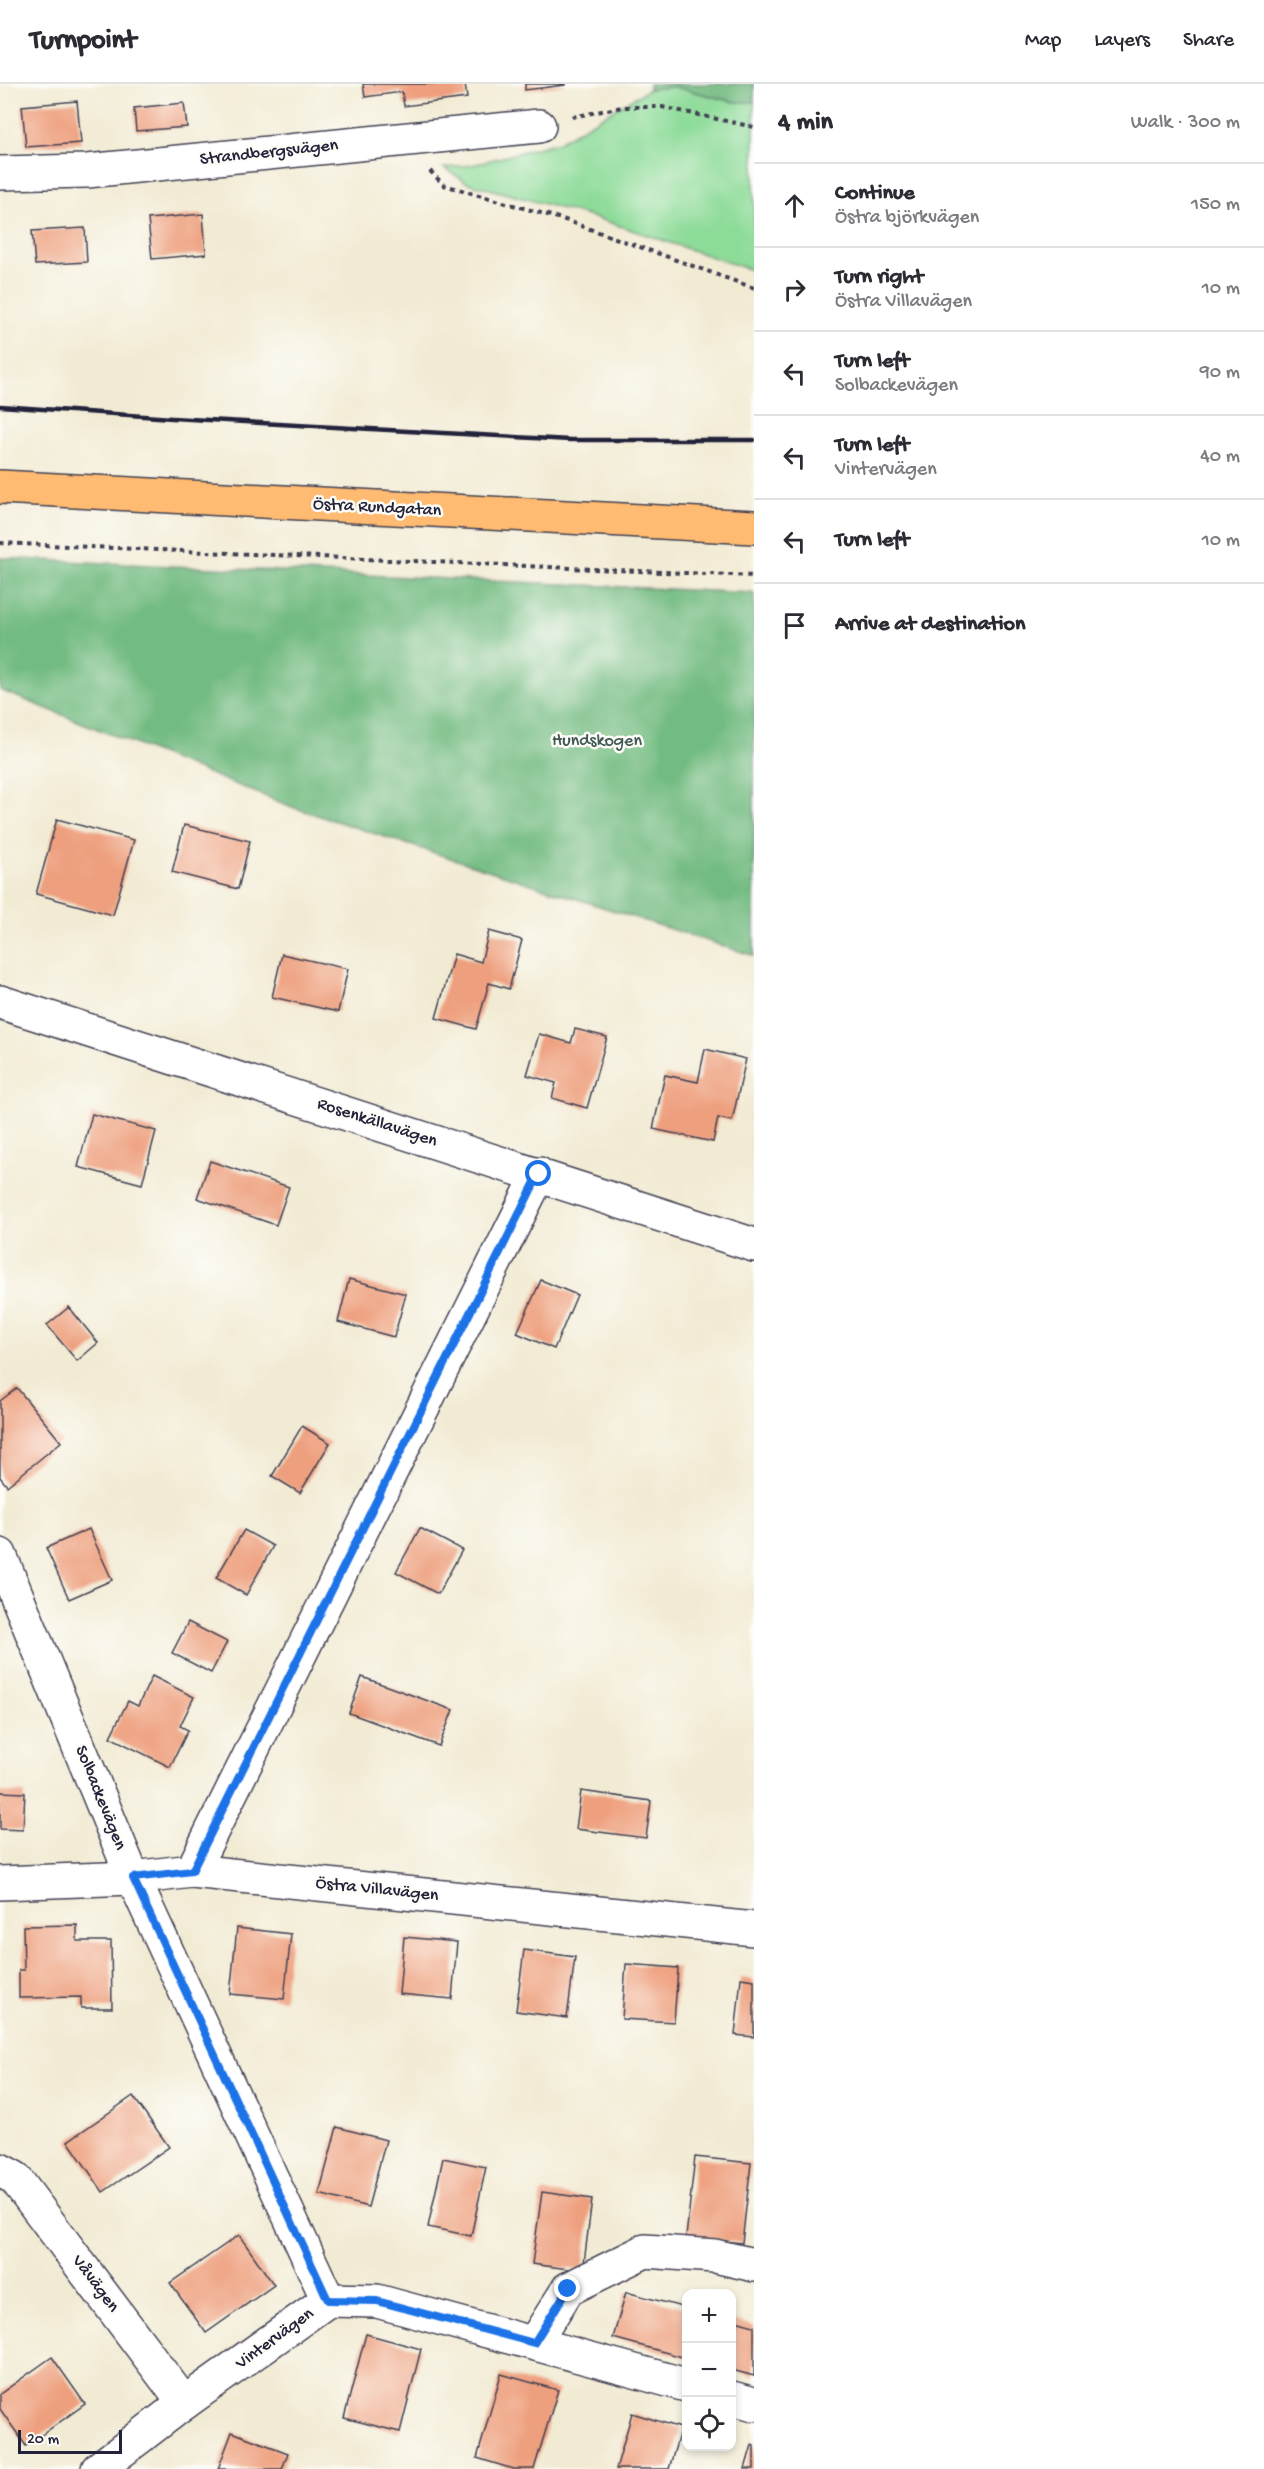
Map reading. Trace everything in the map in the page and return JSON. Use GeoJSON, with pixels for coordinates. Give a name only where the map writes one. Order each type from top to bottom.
{"type":"FeatureCollection","features":[{"type":"Feature","properties":{"kind":"main road","name":"Östra Rundgatan"},"geometry":{"type":"LineString","coordinates":[[0,487],[754,528]]}},
{"type":"Feature","properties":{"kind":"street","name":"Strandbergsvägen"},"geometry":{"type":"LineString","coordinates":[[0,173],[87,171],[538,126]]}},
{"type":"Feature","properties":{"kind":"street","name":"Rosenkällavägen"},"geometry":{"type":"LineString","coordinates":[[0,1002],[754,1245]]}},
{"type":"Feature","properties":{"kind":"street"},"geometry":{"type":"LineString","coordinates":[[192,1871],[539,1174]]}},
{"type":"Feature","properties":{"kind":"street","name":"Solbackevägen"},"geometry":{"type":"LineString","coordinates":[[0,1555],[133,1878],[328,2300]]}},
{"type":"Feature","properties":{"kind":"street","name":"Östra Villavägen"},"geometry":{"type":"LineString","coordinates":[[0,1883],[133,1878],[192,1871],[754,1929]]}},
{"type":"Feature","properties":{"kind":"street","name":"Våvägen"},"geometry":{"type":"LineString","coordinates":[[0,2170],[15,2178],[184,2403]]}},
{"type":"Feature","properties":{"kind":"street"},"geometry":{"type":"LineString","coordinates":[[534,2343],[568,2289],[645,2251],[715,2256],[754,2265]]}},
{"type":"Feature","properties":{"kind":"street","name":"Vintervägen"},"geometry":{"type":"LineString","coordinates":[[99,2469],[184,2403],[328,2300],[377,2301],[682,2384]]}},
{"type":"Feature","properties":{"kind":"street"},"geometry":{"type":"LineString","coordinates":[[736,2398],[754,2404]]}},
{"type":"Feature","properties":{"kind":"path"},"geometry":{"type":"LineString","coordinates":[[538,126],[622,107],[662,107],[754,127]]}},
{"type":"Feature","properties":{"kind":"path"},"geometry":{"type":"LineString","coordinates":[[397,140],[444,184],[565,219],[754,288]]}},
{"type":"Feature","properties":{"kind":"path"},"geometry":{"type":"LineString","coordinates":[[0,543],[754,576]]}},
{"type":"Feature","properties":{"kind":"green space"},"geometry":{"type":"Polygon","coordinates":[[[649,84],[754,84],[754,102],[734,102],[675,87],[649,89],[649,84]]]}},
{"type":"Feature","properties":{"kind":"green space"},"geometry":{"type":"Polygon","coordinates":[[[675,87],[734,102],[754,102],[754,271],[599,219],[468,183],[444,168],[472,165],[559,142],[649,89],[675,87]]]}},
{"type":"Feature","properties":{"kind":"green space","name":"Hundskogen"},"geometry":{"type":"Polygon","coordinates":[[[0,558],[754,593],[754,956],[292,807],[0,690],[0,558]]]}},
{"type":"Feature","properties":{"kind":"building"},"geometry":{"type":"Polygon","coordinates":[[[363,84],[465,84],[467,98],[404,106],[402,92],[365,97],[363,84]]]}},
{"type":"Feature","properties":{"kind":"building"},"geometry":{"type":"Polygon","coordinates":[[[525,84],[565,84],[565,85],[525,90],[525,84]]]}},
{"type":"Feature","properties":{"kind":"building"},"geometry":{"type":"Polygon","coordinates":[[[77,101],[81,143],[26,147],[22,106],[77,101]]]}},
{"type":"Feature","properties":{"kind":"building"},"geometry":{"type":"Polygon","coordinates":[[[184,103],[187,127],[136,131],[134,108],[184,103]]]}},
{"type":"Feature","properties":{"kind":"building"},"geometry":{"type":"Polygon","coordinates":[[[203,214],[206,254],[152,259],[148,219],[203,214]]]}},
{"type":"Feature","properties":{"kind":"building"},"geometry":{"type":"Polygon","coordinates":[[[85,228],[87,262],[35,265],[32,231],[85,228]]]}},
{"type":"Feature","properties":{"kind":"building"},"geometry":{"type":"Polygon","coordinates":[[[57,819],[134,840],[113,915],[36,894],[57,819]]]}},
{"type":"Feature","properties":{"kind":"building"},"geometry":{"type":"Polygon","coordinates":[[[184,825],[250,841],[238,889],[172,872],[184,825]]]}},
{"type":"Feature","properties":{"kind":"building"},"geometry":{"type":"Polygon","coordinates":[[[489,931],[522,940],[509,989],[489,983],[476,1029],[436,1018],[454,954],[481,962],[489,931]]]}},
{"type":"Feature","properties":{"kind":"building"},"geometry":{"type":"Polygon","coordinates":[[[282,954],[348,969],[338,1012],[272,997],[282,954]]]}},
{"type":"Feature","properties":{"kind":"building"},"geometry":{"type":"Polygon","coordinates":[[[575,1029],[607,1037],[587,1108],[552,1098],[556,1083],[527,1075],[539,1034],[571,1043],[575,1029]]]}},
{"type":"Feature","properties":{"kind":"building"},"geometry":{"type":"Polygon","coordinates":[[[705,1049],[746,1059],[732,1121],[718,1118],[713,1142],[653,1129],[665,1075],[698,1082],[705,1049]]]}},
{"type":"Feature","properties":{"kind":"building"},"geometry":{"type":"Polygon","coordinates":[[[92,1114],[156,1131],[142,1184],[78,1167],[92,1114]]]}},
{"type":"Feature","properties":{"kind":"building"},"geometry":{"type":"Polygon","coordinates":[[[210,1161],[289,1187],[276,1225],[197,1198],[210,1161]]]}},
{"type":"Feature","properties":{"kind":"building"},"geometry":{"type":"Polygon","coordinates":[[[349,1279],[406,1294],[394,1337],[338,1322],[349,1279]]]}},
{"type":"Feature","properties":{"kind":"building"},"geometry":{"type":"Polygon","coordinates":[[[541,1280],[577,1295],[554,1349],[517,1333],[541,1280]]]}},
{"type":"Feature","properties":{"kind":"building"},"geometry":{"type":"Polygon","coordinates":[[[69,1307],[98,1343],[77,1361],[47,1325],[69,1307]]]}},
{"type":"Feature","properties":{"kind":"building"},"geometry":{"type":"Polygon","coordinates":[[[17,1388],[61,1442],[7,1486],[0,1477],[0,1401],[17,1388]]]}},
{"type":"Feature","properties":{"kind":"building"},"geometry":{"type":"Polygon","coordinates":[[[302,1426],[330,1443],[300,1493],[272,1476],[302,1426]]]}},
{"type":"Feature","properties":{"kind":"building"},"geometry":{"type":"Polygon","coordinates":[[[420,1528],[462,1550],[438,1594],[396,1572],[420,1528]]]}},
{"type":"Feature","properties":{"kind":"building"},"geometry":{"type":"Polygon","coordinates":[[[89,1529],[112,1580],[69,1599],[46,1548],[89,1529]]]}},
{"type":"Feature","properties":{"kind":"building"},"geometry":{"type":"Polygon","coordinates":[[[244,1530],[273,1546],[246,1595],[216,1578],[244,1530]]]}},
{"type":"Feature","properties":{"kind":"building"},"geometry":{"type":"Polygon","coordinates":[[[188,1622],[227,1642],[211,1673],[172,1653],[188,1622]]]}},
{"type":"Feature","properties":{"kind":"building"},"geometry":{"type":"Polygon","coordinates":[[[152,1676],[194,1697],[180,1726],[188,1730],[170,1767],[110,1737],[128,1701],[138,1706],[152,1676]]]}},
{"type":"Feature","properties":{"kind":"building"},"geometry":{"type":"Polygon","coordinates":[[[362,1677],[453,1710],[439,1746],[349,1713],[362,1677]]]}},
{"type":"Feature","properties":{"kind":"building"},"geometry":{"type":"Polygon","coordinates":[[[581,1791],[651,1801],[646,1838],[576,1829],[581,1791]]]}},
{"type":"Feature","properties":{"kind":"building"},"geometry":{"type":"Polygon","coordinates":[[[0,1792],[25,1793],[23,1830],[0,1829],[0,1792]]]}},
{"type":"Feature","properties":{"kind":"building"},"geometry":{"type":"Polygon","coordinates":[[[77,1925],[77,1941],[111,1941],[112,2008],[81,2008],[81,1997],[19,1998],[19,1970],[24,1970],[23,1926],[77,1925]]]}},
{"type":"Feature","properties":{"kind":"building"},"geometry":{"type":"Polygon","coordinates":[[[237,1928],[291,1934],[284,1999],[230,1994],[237,1928]]]}},
{"type":"Feature","properties":{"kind":"building"},"geometry":{"type":"Polygon","coordinates":[[[404,1937],[457,1942],[452,1999],[399,1994],[404,1937]]]}},
{"type":"Feature","properties":{"kind":"building"},"geometry":{"type":"Polygon","coordinates":[[[524,1950],[575,1957],[567,2018],[516,2011],[524,1950]]]}},
{"type":"Feature","properties":{"kind":"building"},"geometry":{"type":"Polygon","coordinates":[[[626,1964],[678,1968],[674,2022],[622,2019],[626,1964]]]}},
{"type":"Feature","properties":{"kind":"building"},"geometry":{"type":"Polygon","coordinates":[[[741,1978],[754,1980],[754,2037],[735,2035],[741,1978]]]}},
{"type":"Feature","properties":{"kind":"building"},"geometry":{"type":"Polygon","coordinates":[[[133,2096],[169,2147],[103,2192],[68,2141],[133,2096]]]}},
{"type":"Feature","properties":{"kind":"building"},"geometry":{"type":"Polygon","coordinates":[[[337,2127],[386,2140],[368,2207],[319,2194],[337,2127]]]}},
{"type":"Feature","properties":{"kind":"building"},"geometry":{"type":"Polygon","coordinates":[[[695,2157],[751,2163],[742,2243],[686,2237],[695,2157]]]}},
{"type":"Feature","properties":{"kind":"building"},"geometry":{"type":"Polygon","coordinates":[[[443,2158],[486,2167],[471,2236],[428,2227],[443,2158]]]}},
{"type":"Feature","properties":{"kind":"building"},"geometry":{"type":"Polygon","coordinates":[[[542,2192],[592,2199],[583,2271],[532,2264],[542,2192]]]}},
{"type":"Feature","properties":{"kind":"building"},"geometry":{"type":"Polygon","coordinates":[[[239,2235],[274,2285],[206,2333],[170,2283],[239,2235]]]}},
{"type":"Feature","properties":{"kind":"building"},"geometry":{"type":"Polygon","coordinates":[[[626,2292],[682,2307],[682,2357],[613,2338],[626,2292]]]}},
{"type":"Feature","properties":{"kind":"building"},"geometry":{"type":"Polygon","coordinates":[[[736,2321],[754,2326],[754,2376],[736,2371],[736,2321]]]}},
{"type":"Feature","properties":{"kind":"building"},"geometry":{"type":"Polygon","coordinates":[[[366,2334],[421,2349],[400,2432],[344,2418],[366,2334]]]}},
{"type":"Feature","properties":{"kind":"building"},"geometry":{"type":"Polygon","coordinates":[[[52,2357],[85,2404],[26,2446],[0,2409],[0,2394],[52,2357]]]}},
{"type":"Feature","properties":{"kind":"building"},"geometry":{"type":"Polygon","coordinates":[[[501,2374],[558,2390],[534,2469],[513,2469],[477,2458],[501,2374]]]}},
{"type":"Feature","properties":{"kind":"building"},"geometry":{"type":"Polygon","coordinates":[[[632,2413],[681,2428],[669,2469],[616,2469],[632,2413]]]}},
{"type":"Feature","properties":{"kind":"building"},"geometry":{"type":"Polygon","coordinates":[[[232,2432],[288,2453],[282,2469],[218,2469],[232,2432]]]}},
{"type":"Feature","properties":{"kind":"building"},"geometry":{"type":"Polygon","coordinates":[[[752,2445],[754,2446],[754,2469],[745,2469],[752,2445]]]}},
{"type":"Feature","properties":{"kind":"railway"},"geometry":{"type":"LineString","coordinates":[[0,406],[570,440],[754,440]]}},
{"type":"Feature","properties":{"kind":"route"},"geometry":{"type":"LineString","coordinates":[[539,1174],[192,1871],[133,1878],[328,2300],[377,2301],[534,2343],[568,2289]]}}]}
